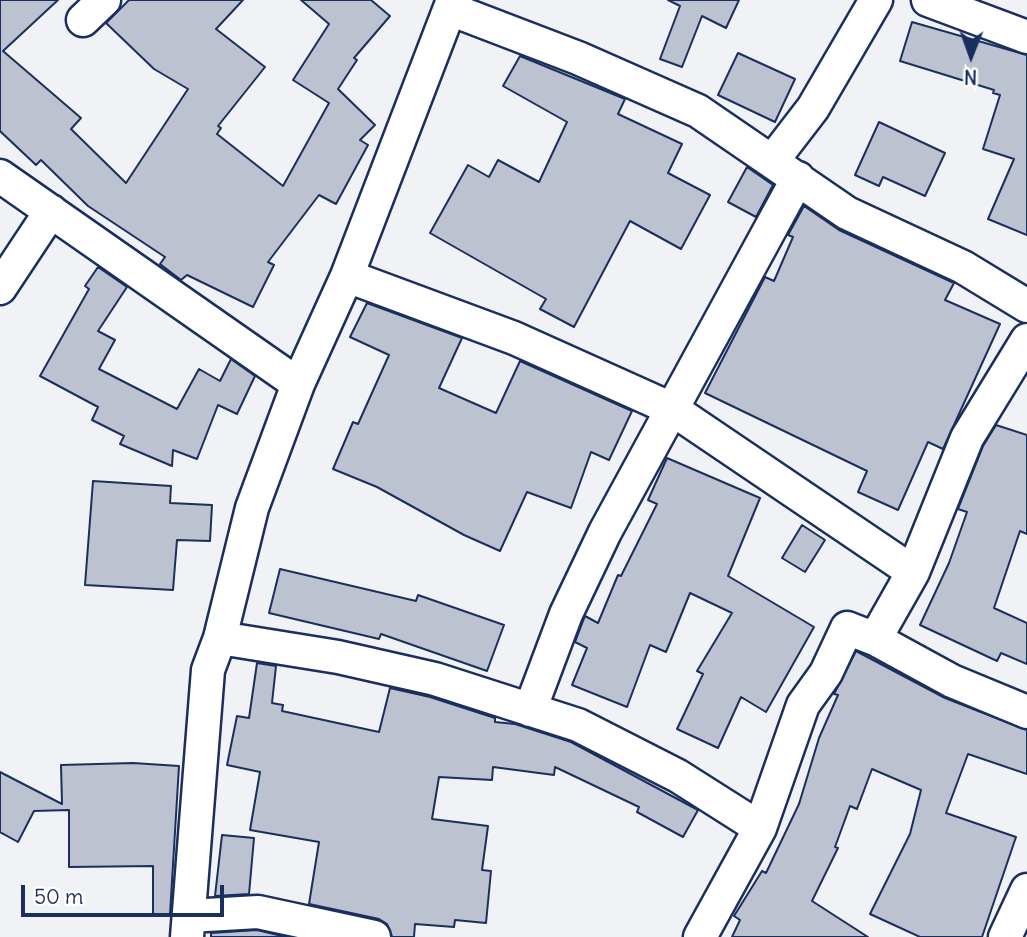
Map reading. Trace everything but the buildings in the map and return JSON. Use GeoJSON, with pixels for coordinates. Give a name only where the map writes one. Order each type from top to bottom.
{"type":"FeatureCollection","features":[{"type":"Feature","properties":{"kind":"street"},"geometry":{"type":"LineString","coordinates":[[530,710],[566,614],[605,532],[673,409],[813,108],[876,0]]}},
{"type":"Feature","properties":{"kind":"street"},"geometry":{"type":"LineString","coordinates":[[928,0],[1027,37]]}},
{"type":"Feature","properties":{"kind":"street"},"geometry":{"type":"LineString","coordinates":[[374,937],[258,912],[188,927],[208,670],[220,638],[252,508],[299,384],[347,276],[452,4],[698,111],[847,213],[963,267],[1027,306]]}},
{"type":"Feature","properties":{"kind":"street"},"geometry":{"type":"LineString","coordinates":[[0,176],[299,384]]}},
{"type":"Feature","properties":{"kind":"street"},"geometry":{"type":"LineString","coordinates":[[0,288],[51,211]]}},
{"type":"Feature","properties":{"kind":"street"},"geometry":{"type":"LineString","coordinates":[[347,276],[514,338],[673,409],[913,572]]}},
{"type":"Feature","properties":{"kind":"street"},"geometry":{"type":"LineString","coordinates":[[875,639],[913,572],[967,438],[1027,340]]}},
{"type":"Feature","properties":{"kind":"street"},"geometry":{"type":"LineString","coordinates":[[700,937],[760,828],[803,705],[826,673],[847,628],[875,639],[952,681],[1027,712]]}},
{"type":"Feature","properties":{"kind":"street"},"geometry":{"type":"LineString","coordinates":[[220,638],[338,657],[435,679],[578,725],[666,770],[760,828]]}},
{"type":"Feature","properties":{"kind":"street"},"geometry":{"type":"LineString","coordinates":[[1005,937],[1027,890]]}}]}
